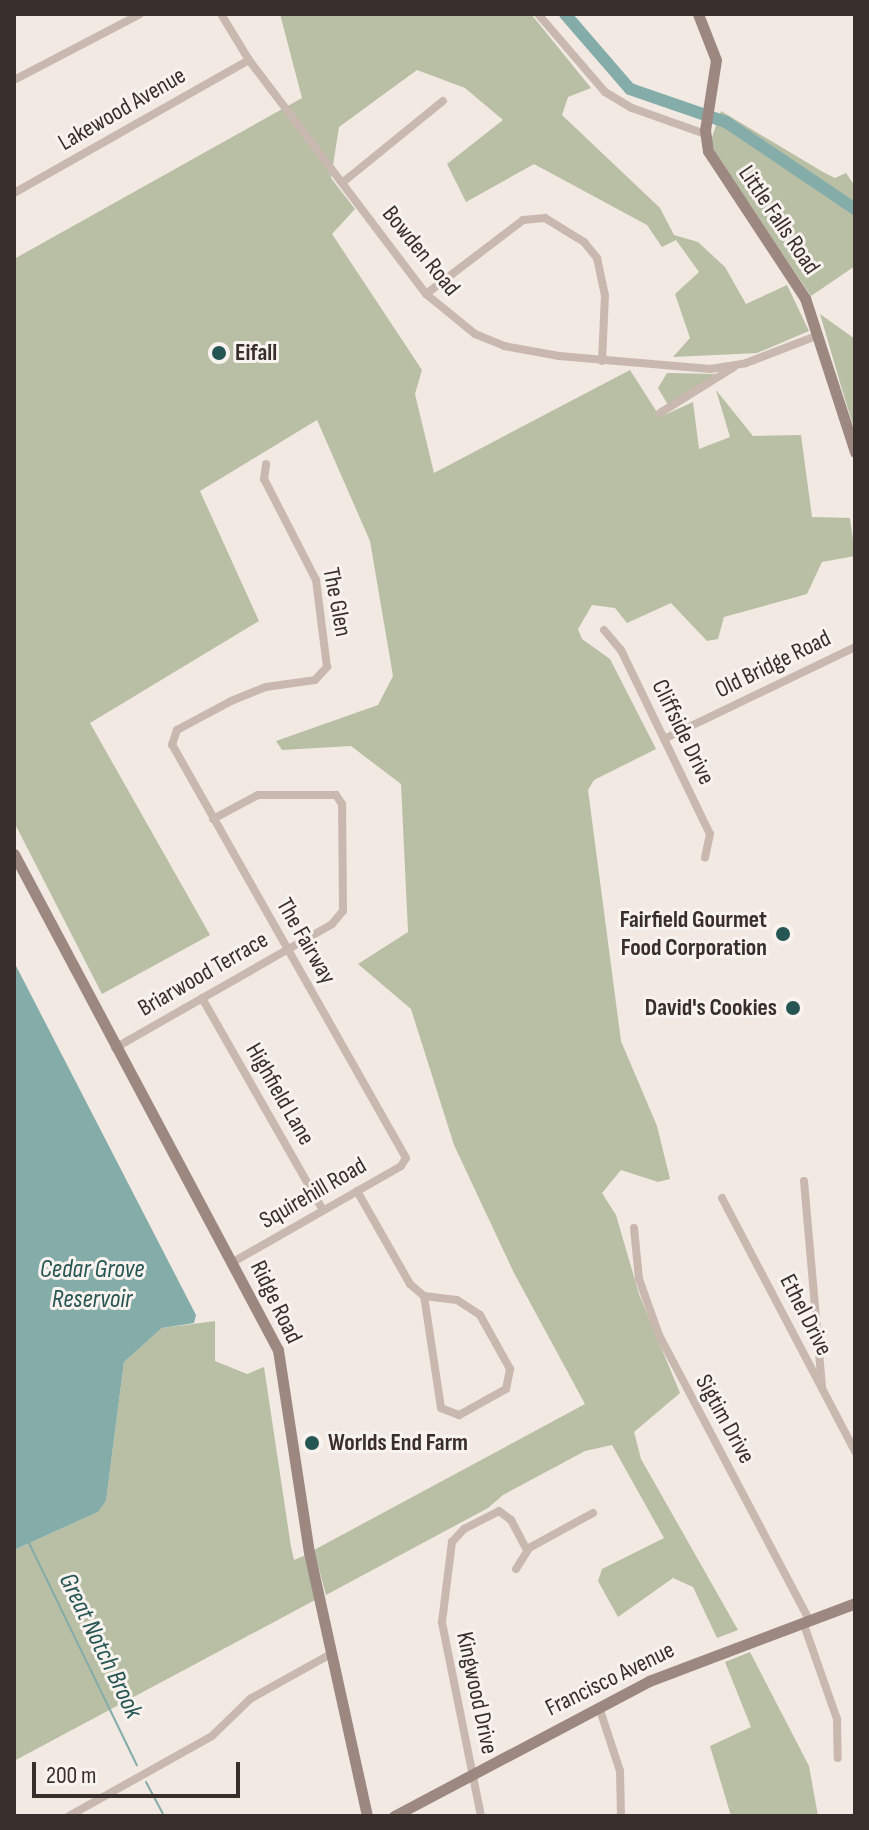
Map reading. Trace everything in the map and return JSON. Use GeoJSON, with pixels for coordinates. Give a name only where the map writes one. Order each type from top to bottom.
{"type":"FeatureCollection","features":[{"type":"Feature","properties":{"kind":"main road"},"geometry":{"type":"LineString","coordinates":[[698,14],[716,53],[705,130]]}},
{"type":"Feature","properties":{"kind":"main road","name":"Little Falls Road"},"geometry":{"type":"LineString","coordinates":[[705,130],[709,156],[799,288],[819,335],[855,452]]}},
{"type":"Feature","properties":{"kind":"main road","name":"Ridge Road"},"geometry":{"type":"LineString","coordinates":[[14,854],[115,1048],[266,1321],[282,1368],[298,1486],[367,1816]]}},
{"type":"Feature","properties":{"kind":"main road","name":"Francisco Avenue"},"geometry":{"type":"LineString","coordinates":[[394,1816],[673,1670],[855,1603]]}},
{"type":"Feature","properties":{"kind":"street"},"geometry":{"type":"LineString","coordinates":[[14,80],[140,14]]}},
{"type":"Feature","properties":{"kind":"street","name":"Bowden Road"},"geometry":{"type":"LineString","coordinates":[[221,14],[249,60],[426,294],[458,324],[495,344],[602,361],[734,366],[819,335]]}},
{"type":"Feature","properties":{"kind":"street"},"geometry":{"type":"LineString","coordinates":[[538,14],[605,92],[632,108],[705,130]]}},
{"type":"Feature","properties":{"kind":"street","name":"Lakewood Avenue"},"geometry":{"type":"LineString","coordinates":[[14,193],[249,60]]}},
{"type":"Feature","properties":{"kind":"street"},"geometry":{"type":"LineString","coordinates":[[342,183],[443,101]]}},
{"type":"Feature","properties":{"kind":"street"},"geometry":{"type":"LineString","coordinates":[[426,294],[523,220],[545,218],[584,242],[597,258],[605,295],[602,361]]}},
{"type":"Feature","properties":{"kind":"street"},"geometry":{"type":"LineString","coordinates":[[660,413],[734,366]]}},
{"type":"Feature","properties":{"kind":"street","name":"The Glen"},"geometry":{"type":"LineString","coordinates":[[173,749],[175,732],[231,701],[266,687],[315,680],[327,667],[316,580],[264,479],[266,464]]}},
{"type":"Feature","properties":{"kind":"street","name":"Cliffside Drive"},"geometry":{"type":"LineString","coordinates":[[604,630],[621,650],[710,834],[705,857]]}},
{"type":"Feature","properties":{"kind":"street","name":"Old Bridge Road"},"geometry":{"type":"LineString","coordinates":[[664,739],[855,647]]}},
{"type":"Feature","properties":{"kind":"street","name":"The Fairway"},"geometry":{"type":"LineString","coordinates":[[173,749],[404,1153]]}},
{"type":"Feature","properties":{"kind":"street","name":"Briarwood Terrace"},"geometry":{"type":"LineString","coordinates":[[115,1048],[332,924],[343,911],[342,807],[331,793],[264,795],[213,819]]}},
{"type":"Feature","properties":{"kind":"street","name":"Highfield Lane"},"geometry":{"type":"LineString","coordinates":[[202,998],[323,1210]]}},
{"type":"Feature","properties":{"kind":"street","name":"Squirehill Road"},"geometry":{"type":"LineString","coordinates":[[233,1262],[403,1164],[404,1153]]}},
{"type":"Feature","properties":{"kind":"street"},"geometry":{"type":"LineString","coordinates":[[804,1181],[823,1391]]}},
{"type":"Feature","properties":{"kind":"street"},"geometry":{"type":"LineString","coordinates":[[357,1191],[410,1284],[424,1296],[457,1300],[476,1311],[510,1369],[506,1389],[459,1415],[441,1408],[424,1296]]}},
{"type":"Feature","properties":{"kind":"street","name":"Ethel Drive"},"geometry":{"type":"LineString","coordinates":[[722,1198],[855,1451]]}},
{"type":"Feature","properties":{"kind":"street","name":"Sigtim Drive"},"geometry":{"type":"LineString","coordinates":[[634,1228],[639,1279],[659,1335],[806,1621],[837,1719],[838,1758]]}},
{"type":"Feature","properties":{"kind":"street","name":"Kingwood Drive"},"geometry":{"type":"LineString","coordinates":[[481,1816],[442,1622],[452,1542],[459,1533],[499,1511],[511,1520],[527,1550]]}},
{"type":"Feature","properties":{"kind":"street"},"geometry":{"type":"LineString","coordinates":[[516,1569],[527,1550],[593,1513]]}},
{"type":"Feature","properties":{"kind":"street"},"geometry":{"type":"LineString","coordinates":[[69,1816],[212,1736],[250,1699],[331,1654]]}},
{"type":"Feature","properties":{"kind":"street"},"geometry":{"type":"LineString","coordinates":[[599,1707],[620,1771],[621,1816]]}},
{"type":"Feature","properties":{"kind":"green space"},"geometry":{"type":"Polygon","coordinates":[[[280,14],[531,14],[591,88],[568,97],[562,115],[660,208],[674,235],[698,242],[725,267],[746,304],[787,285],[809,331],[757,353],[673,357],[690,338],[675,294],[699,272],[676,240],[662,247],[647,225],[534,164],[466,202],[447,164],[503,120],[465,88],[417,70],[339,127],[331,178],[355,209],[332,234],[422,370],[415,394],[434,473],[630,370],[660,417],[693,402],[699,449],[730,437],[716,390],[753,436],[801,435],[812,517],[850,518],[855,556],[822,562],[807,594],[724,617],[718,639],[707,641],[671,603],[627,623],[615,608],[592,605],[578,629],[582,639],[610,659],[656,749],[594,780],[588,790],[621,1041],[657,1126],[670,1179],[658,1182],[621,1170],[602,1193],[616,1215],[639,1294],[680,1393],[634,1432],[641,1459],[738,1630],[717,1638],[693,1587],[673,1578],[618,1617],[598,1581],[602,1569],[664,1538],[612,1445],[585,1451],[503,1495],[488,1508],[326,1595],[314,1550],[585,1404],[514,1273],[454,1145],[411,1009],[358,964],[408,932],[401,784],[351,746],[282,750],[276,741],[378,705],[393,676],[370,541],[317,420],[200,491],[259,621],[90,723],[210,935],[102,994],[14,822],[14,259],[302,98],[280,14]]]}},
{"type":"Feature","properties":{"kind":"green space"},"geometry":{"type":"Polygon","coordinates":[[[721,111],[835,178],[846,173],[855,186],[855,266],[811,296],[716,155],[711,140],[721,111]]]}},
{"type":"Feature","properties":{"kind":"green space"},"geometry":{"type":"Polygon","coordinates":[[[820,314],[855,339],[855,432],[841,386],[820,314]]]}},
{"type":"Feature","properties":{"kind":"green space"},"geometry":{"type":"Polygon","coordinates":[[[667,373],[716,374],[668,405],[658,388],[667,373]]]}},
{"type":"Feature","properties":{"kind":"green space"},"geometry":{"type":"Polygon","coordinates":[[[215,1321],[215,1361],[247,1374],[264,1367],[291,1547],[294,1560],[306,1555],[315,1600],[14,1761],[14,1550],[98,1512],[106,1501],[124,1362],[162,1328],[215,1321]]]}},
{"type":"Feature","properties":{"kind":"green space"},"geometry":{"type":"Polygon","coordinates":[[[750,1652],[809,1766],[818,1816],[731,1816],[710,1746],[751,1727],[725,1662],[750,1652]]]}},
{"type":"Feature","properties":{"kind":"water","name":"Cedar Grove Reservoir"},"geometry":{"type":"Polygon","coordinates":[[[14,962],[196,1315],[194,1323],[162,1328],[124,1362],[106,1501],[98,1512],[14,1550],[14,962]]]}},
{"type":"Feature","properties":{"kind":"waterway"},"geometry":{"type":"LineString","coordinates":[[565,14],[630,89],[726,122],[855,209]]}},
{"type":"Feature","properties":{"kind":"waterway","name":"Great Notch Brook"},"geometry":{"type":"LineString","coordinates":[[29,1543],[137,1765]]}},
{"type":"Feature","properties":{"kind":"waterway","name":"Great Notch Brook"},"geometry":{"type":"LineString","coordinates":[[146,1782],[164,1816]]}},
{"type":"Feature","properties":{"kind":"place","name":"Eifall"},"geometry":{"type":"Point","coordinates":[219,353]}},
{"type":"Feature","properties":{"kind":"place","name":"Fairfield Gourmet Food Corporation"},"geometry":{"type":"Point","coordinates":[783,934]}},
{"type":"Feature","properties":{"kind":"place","name":"David's Cookies"},"geometry":{"type":"Point","coordinates":[793,1008]}},
{"type":"Feature","properties":{"kind":"place","name":"Worlds End Farm"},"geometry":{"type":"Point","coordinates":[312,1443]}}]}
